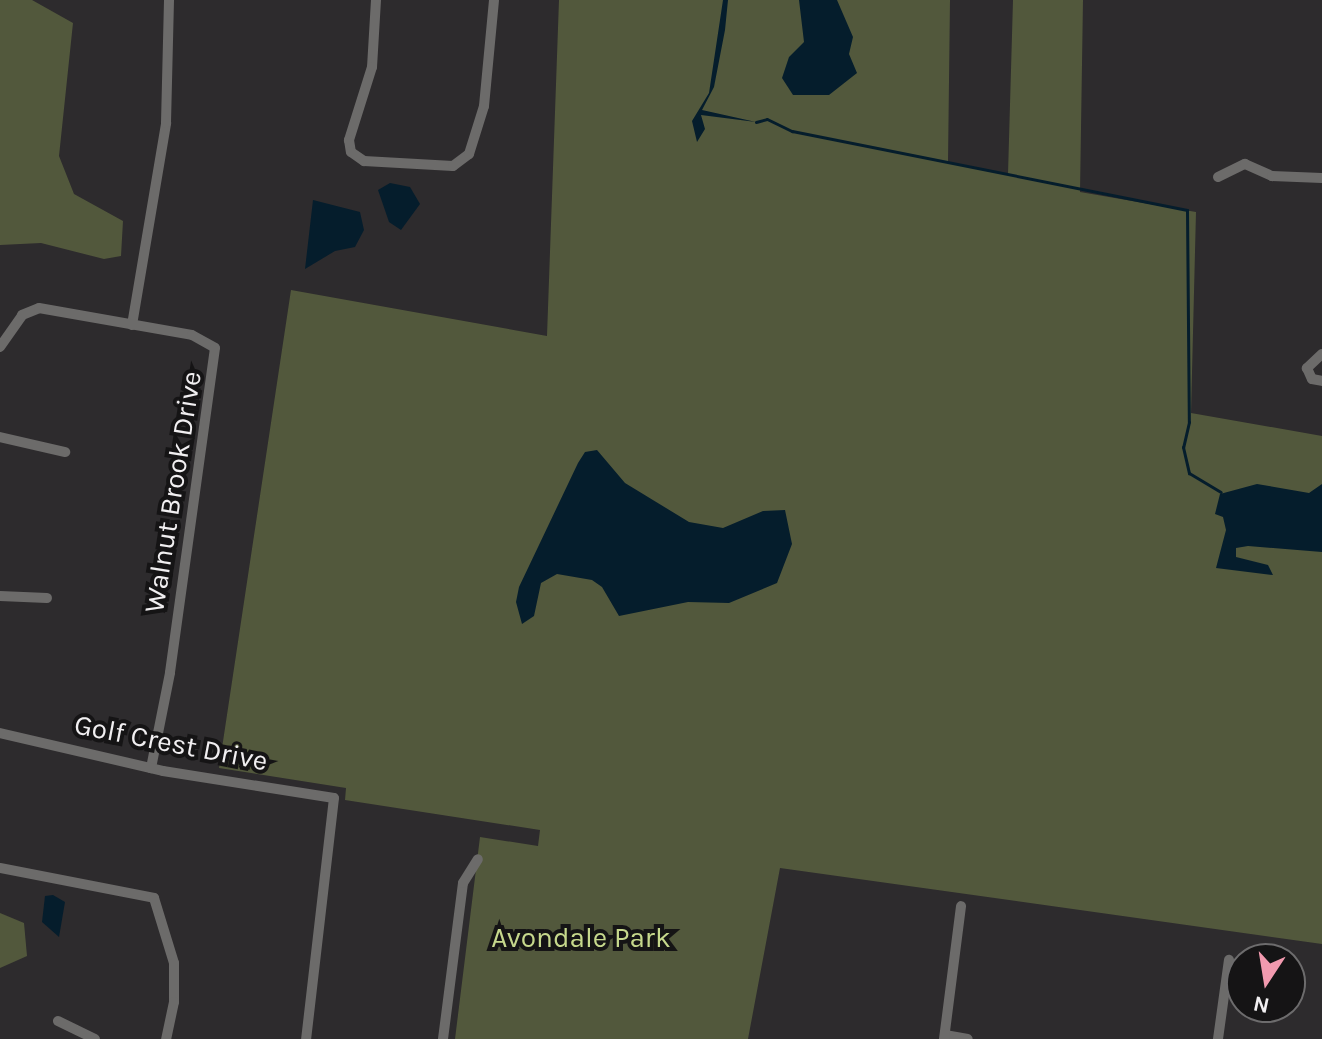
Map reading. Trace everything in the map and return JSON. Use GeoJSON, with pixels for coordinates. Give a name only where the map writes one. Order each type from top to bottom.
{"type":"FeatureCollection","features":[{"type":"Feature","properties":{"kind":"street"},"geometry":{"type":"LineString","coordinates":[[0,347],[29,310],[132,325],[166,123],[169,0]]}},
{"type":"Feature","properties":{"kind":"street"},"geometry":{"type":"LineString","coordinates":[[376,0],[372,67],[349,140],[351,152],[364,161],[453,166],[469,154],[484,106],[494,0]]}},
{"type":"Feature","properties":{"kind":"street"},"geometry":{"type":"LineString","coordinates":[[1218,177],[1245,164],[1272,176],[1322,178]]}},
{"type":"Feature","properties":{"kind":"street","name":"Walnut Brook Drive"},"geometry":{"type":"LineString","coordinates":[[132,325],[200,337],[217,355],[151,768]]}},
{"type":"Feature","properties":{"kind":"street"},"geometry":{"type":"LineString","coordinates":[[1322,354],[1307,368],[1312,379],[1322,381]]}},
{"type":"Feature","properties":{"kind":"street"},"geometry":{"type":"LineString","coordinates":[[0,437],[65,452]]}},
{"type":"Feature","properties":{"kind":"street"},"geometry":{"type":"LineString","coordinates":[[0,596],[47,598]]}},
{"type":"Feature","properties":{"kind":"street","name":"Golf Crest Drive"},"geometry":{"type":"LineString","coordinates":[[0,733],[151,768],[334,798],[306,1039]]}},
{"type":"Feature","properties":{"kind":"street"},"geometry":{"type":"LineString","coordinates":[[443,1039],[463,883],[478,859]]}},
{"type":"Feature","properties":{"kind":"street"},"geometry":{"type":"LineString","coordinates":[[0,868],[154,898],[174,963],[174,1002],[166,1039]]}},
{"type":"Feature","properties":{"kind":"street"},"geometry":{"type":"LineString","coordinates":[[961,906],[945,1037],[968,1039]]}},
{"type":"Feature","properties":{"kind":"street"},"geometry":{"type":"LineString","coordinates":[[1218,1039],[1226,982]]}},
{"type":"Feature","properties":{"kind":"street"},"geometry":{"type":"LineString","coordinates":[[58,1021],[95,1039]]}},
{"type":"Feature","properties":{"kind":"green space"},"geometry":{"type":"Polygon","coordinates":[[[0,0],[32,0],[73,23],[59,156],[74,194],[123,221],[121,256],[104,259],[41,243],[0,245],[0,0]]]}},
{"type":"Feature","properties":{"kind":"green space","name":"Avondale Park"},"geometry":{"type":"Polygon","coordinates":[[[559,0],[950,0],[948,162],[1008,174],[1013,0],[1083,0],[1080,192],[1196,212],[1191,413],[1322,436],[1322,944],[780,868],[748,1039],[455,1039],[480,837],[538,846],[540,830],[345,800],[346,788],[219,768],[291,290],[547,336],[559,0]]]}},
{"type":"Feature","properties":{"kind":"green space"},"geometry":{"type":"Polygon","coordinates":[[[0,913],[24,923],[27,956],[0,968],[0,913]]]}},
{"type":"Feature","properties":{"kind":"water"},"geometry":{"type":"Polygon","coordinates":[[[723,0],[728,0],[725,30],[714,87],[702,110],[756,122],[701,115],[705,129],[697,142],[692,121],[709,93],[723,0]]]}},
{"type":"Feature","properties":{"kind":"water"},"geometry":{"type":"Polygon","coordinates":[[[799,0],[837,0],[853,37],[849,54],[857,73],[829,95],[793,95],[782,78],[789,57],[804,42],[799,0]]]}},
{"type":"Feature","properties":{"kind":"water"},"geometry":{"type":"Polygon","coordinates":[[[390,183],[410,187],[420,204],[401,230],[389,222],[378,190],[390,183]]]}},
{"type":"Feature","properties":{"kind":"water"},"geometry":{"type":"Polygon","coordinates":[[[313,200],[360,212],[364,230],[355,247],[335,251],[305,269],[313,200]]]}},
{"type":"Feature","properties":{"kind":"water"},"geometry":{"type":"Polygon","coordinates":[[[597,450],[625,483],[689,522],[723,528],[763,511],[785,510],[792,544],[777,583],[729,603],[688,602],[619,616],[602,587],[592,580],[557,574],[541,583],[534,616],[522,624],[516,602],[519,587],[578,463],[585,452],[597,450]]]}},
{"type":"Feature","properties":{"kind":"water"},"geometry":{"type":"Polygon","coordinates":[[[1257,484],[1309,493],[1322,484],[1322,552],[1248,546],[1236,548],[1236,557],[1268,565],[1273,575],[1216,568],[1226,530],[1223,517],[1215,514],[1220,494],[1257,484]]]}},
{"type":"Feature","properties":{"kind":"water"},"geometry":{"type":"Polygon","coordinates":[[[53,895],[65,902],[59,937],[42,922],[45,896],[53,895]]]}},
{"type":"Feature","properties":{"kind":"waterway"},"geometry":{"type":"LineString","coordinates":[[756,122],[767,119],[792,131],[1187,210],[1189,422],[1183,447],[1189,473],[1221,492]]}}]}
